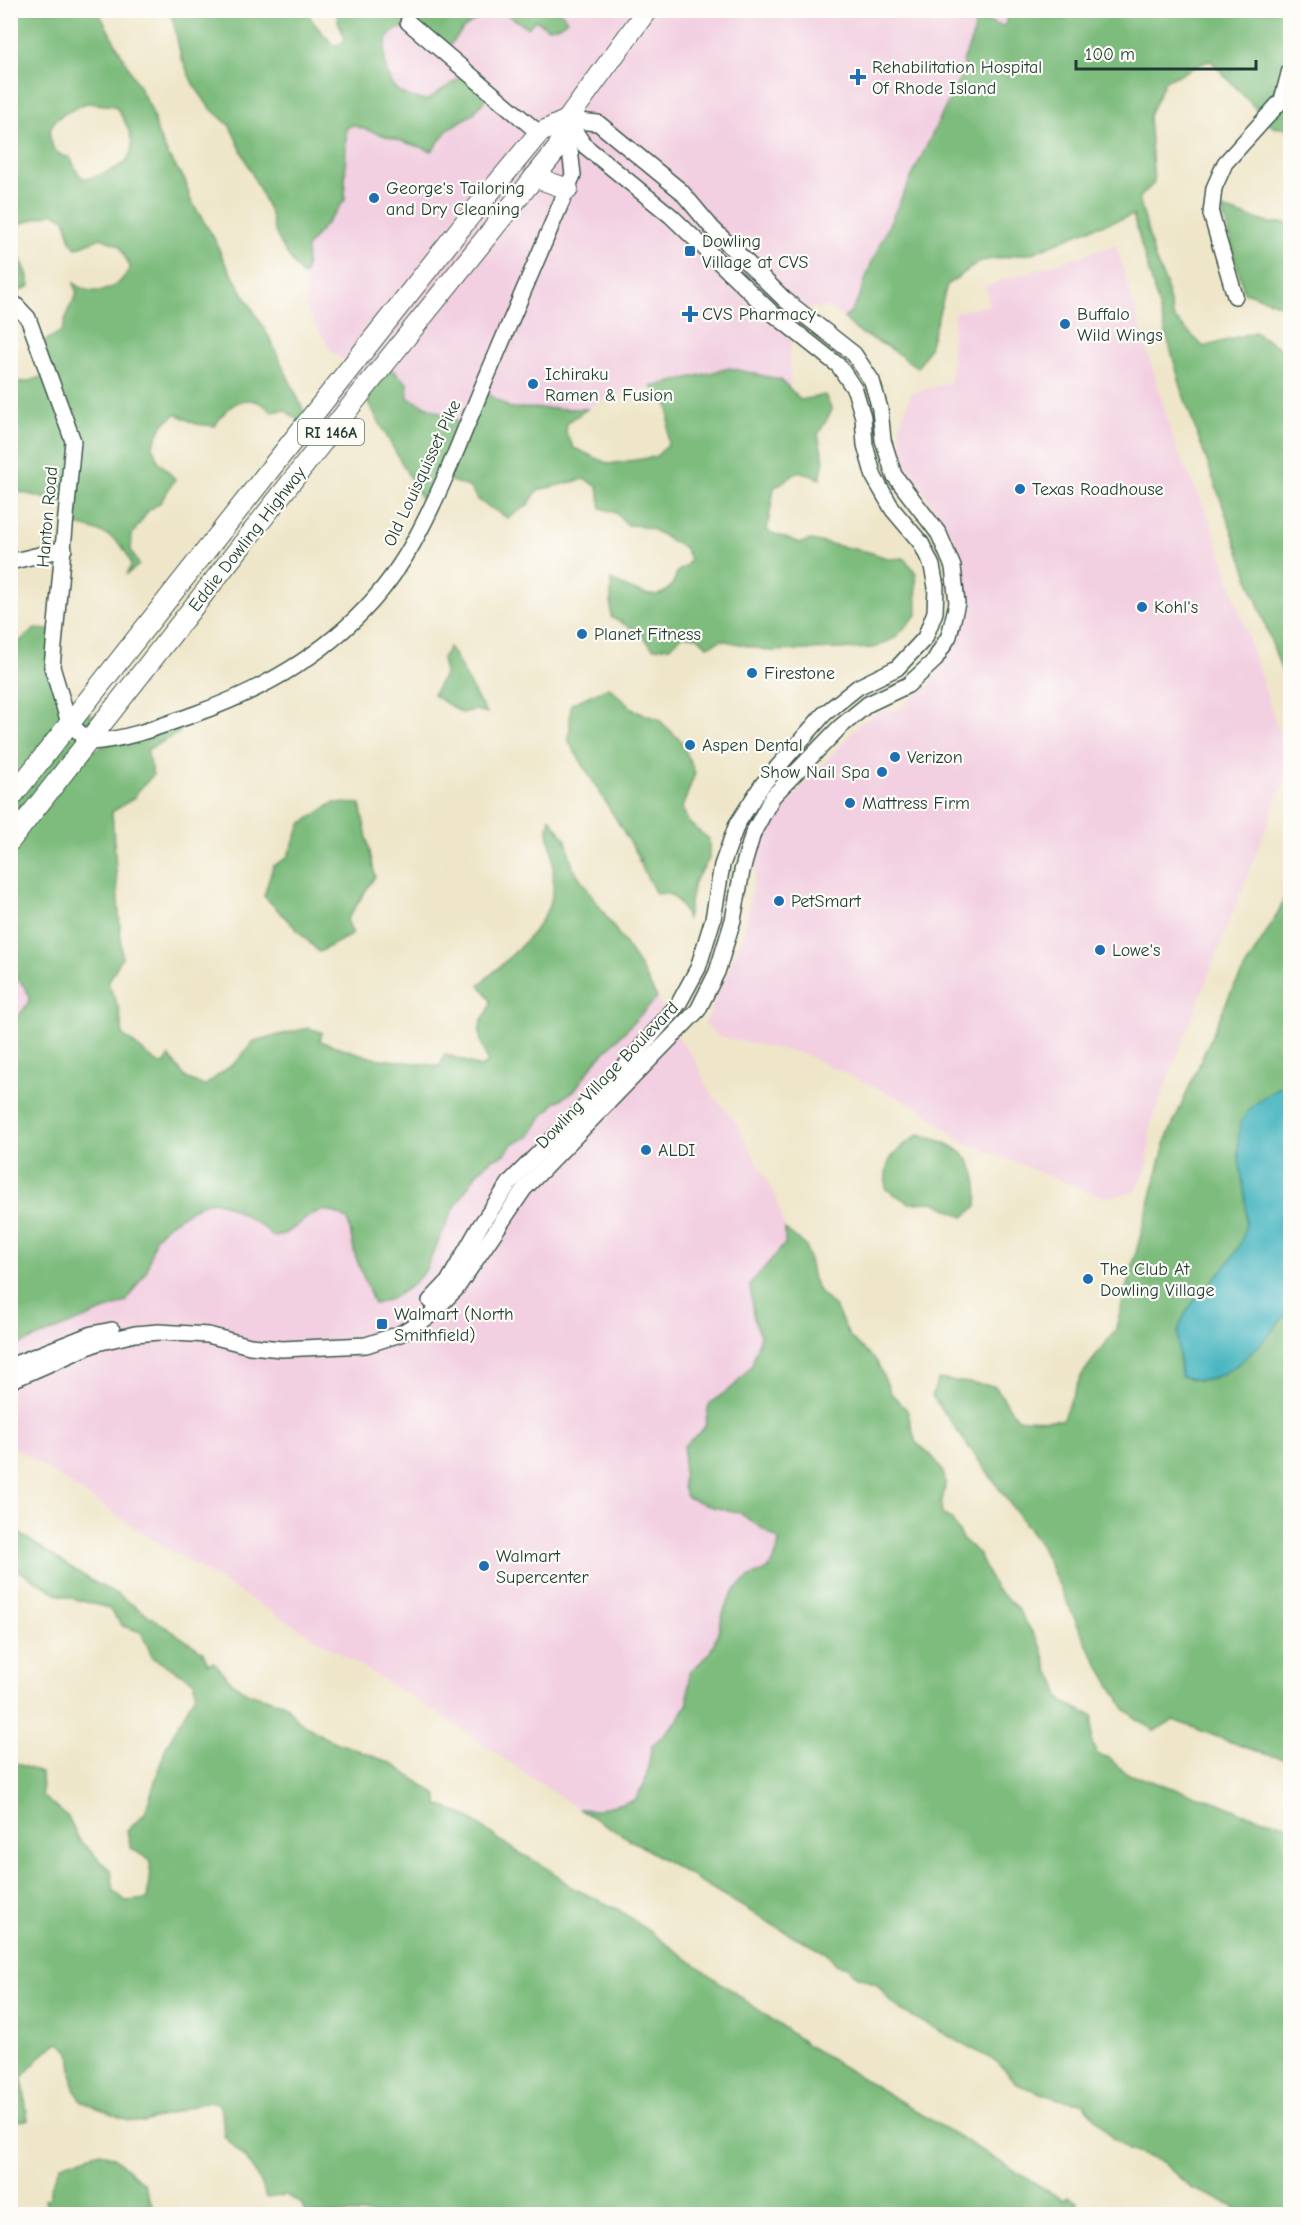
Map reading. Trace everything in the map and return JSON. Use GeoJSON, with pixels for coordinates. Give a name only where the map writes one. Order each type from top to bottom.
{"type":"FeatureCollection","features":[{"type":"Feature","properties":{"kind":"main road","name":"Eddie Dowling Highway"},"geometry":{"type":"LineString","coordinates":[[10,841],[90,742],[331,432],[558,148],[567,120],[647,10]]}},
{"type":"Feature","properties":{"kind":"main road","name":"Eddie Dowling Highway"},"geometry":{"type":"LineString","coordinates":[[10,799],[408,293],[539,133],[567,120]]}},
{"type":"Feature","properties":{"kind":"main road"},"geometry":{"type":"LineString","coordinates":[[534,177],[568,189]]}},
{"type":"Feature","properties":{"kind":"street"},"geometry":{"type":"LineString","coordinates":[[408,22],[539,133]]}},
{"type":"Feature","properties":{"kind":"street"},"geometry":{"type":"LineString","coordinates":[[1235,296],[1211,214],[1214,188],[1225,163],[1282,100],[1290,70]]}},
{"type":"Feature","properties":{"kind":"street","name":"Old Louisquisset Pike"},"geometry":{"type":"LineString","coordinates":[[90,742],[115,741],[222,705],[281,677],[330,642],[368,607],[395,573],[429,513],[568,189],[573,175],[567,120]]}},
{"type":"Feature","properties":{"kind":"street","name":"Dowling Village Boulevard"},"geometry":{"type":"LineString","coordinates":[[10,1366],[92,1334],[154,1324],[208,1328],[252,1337],[284,1340],[380,1333],[422,1310],[448,1282],[480,1226],[512,1181],[628,1063],[679,1003],[698,968],[713,919],[722,865],[736,824],[762,785],[824,714],[858,687],[897,668],[925,638],[935,612],[936,587],[932,566],[921,543],[893,510],[874,477],[865,445],[863,417],[855,390],[839,366],[771,312],[671,216],[585,146],[567,120]]}},
{"type":"Feature","properties":{"kind":"street","name":"Dowling Village Boulevard"},"geometry":{"type":"LineString","coordinates":[[10,1381],[97,1343],[135,1334],[159,1332],[208,1335],[250,1346],[282,1349],[366,1345],[400,1334],[428,1317],[456,1289],[524,1189],[698,1010],[717,972],[733,920],[742,871],[753,833],[773,796],[840,727],[868,704],[908,685],[934,661],[949,636],[957,603],[953,567],[939,534],[894,475],[883,440],[880,409],[872,381],[854,354],[784,299],[712,228],[681,191],[608,130],[598,123],[567,120]]}},
{"type":"Feature","properties":{"kind":"street","name":"Hanton Road"},"geometry":{"type":"LineString","coordinates":[[10,299],[28,318],[73,441],[52,667],[69,723]]}},
{"type":"Feature","properties":{"kind":"street"},"geometry":{"type":"LineString","coordinates":[[10,562],[64,549]]}},
{"type":"Feature","properties":{"kind":"street"},"geometry":{"type":"LineString","coordinates":[[69,723],[90,742]]}},
{"type":"Feature","properties":{"kind":"shaded area"},"geometry":{"type":"Polygon","coordinates":[[[560,10],[1009,11],[1005,25],[1001,26],[976,17],[965,68],[909,180],[867,272],[852,314],[844,318],[829,308],[804,308],[793,330],[790,352],[790,390],[781,380],[731,368],[604,399],[587,409],[510,408],[495,398],[462,423],[408,398],[407,383],[386,365],[308,460],[301,453],[315,435],[306,425],[351,365],[331,351],[306,308],[307,301],[303,289],[306,283],[303,276],[306,271],[307,247],[345,200],[346,129],[352,125],[432,151],[448,129],[473,114],[491,92],[461,77],[427,100],[410,97],[395,89],[389,76],[385,49],[387,37],[395,30],[407,28],[446,50],[463,29],[489,11],[501,11],[527,28],[535,20],[566,20],[560,10]]]}},
{"type":"Feature","properties":{"kind":"shaded area"},"geometry":{"type":"Polygon","coordinates":[[[1116,245],[1177,451],[1209,517],[1281,739],[1287,769],[1151,1123],[1148,1164],[1136,1192],[1104,1198],[959,1140],[922,1109],[803,1054],[717,1036],[705,1023],[743,936],[762,838],[807,781],[861,723],[880,711],[898,710],[929,685],[960,637],[963,583],[954,538],[904,463],[900,426],[911,393],[951,382],[954,313],[990,305],[985,286],[1116,245]]]}},
{"type":"Feature","properties":{"kind":"shaded area"},"geometry":{"type":"Polygon","coordinates":[[[11,972],[29,991],[31,997],[28,1005],[11,1024],[11,972]]]}},
{"type":"Feature","properties":{"kind":"shaded area"},"geometry":{"type":"Polygon","coordinates":[[[657,998],[681,1042],[693,1056],[711,1094],[736,1122],[776,1198],[785,1229],[785,1244],[750,1284],[753,1315],[760,1336],[752,1365],[734,1386],[709,1404],[705,1427],[684,1446],[712,1507],[738,1512],[779,1541],[776,1560],[766,1572],[753,1577],[724,1605],[721,1625],[709,1655],[689,1672],[688,1703],[678,1720],[652,1746],[645,1783],[635,1800],[594,1810],[578,1809],[434,1711],[152,1539],[11,1445],[11,1348],[126,1301],[147,1270],[155,1238],[169,1224],[199,1205],[213,1201],[227,1205],[282,1236],[300,1221],[326,1209],[334,1210],[348,1220],[351,1236],[374,1303],[425,1271],[452,1212],[476,1174],[492,1159],[505,1154],[512,1144],[529,1137],[541,1118],[555,1103],[574,1091],[594,1063],[657,998]]]}},
{"type":"Feature","properties":{"kind":"green space"},"geometry":{"type":"Polygon","coordinates":[[[1072,10],[1290,11],[1290,129],[1273,127],[1210,60],[1165,81],[1149,116],[1154,183],[1139,198],[1155,259],[1166,284],[1173,317],[1204,347],[1254,332],[1290,354],[1290,694],[1184,397],[1133,215],[1092,228],[1032,253],[981,261],[947,285],[929,348],[918,368],[888,347],[857,331],[844,318],[854,308],[894,213],[965,68],[963,61],[974,33],[976,17],[1001,26],[1005,25],[1009,11],[1030,11],[1032,15],[1048,11],[1064,20],[1072,10]]]}},
{"type":"Feature","properties":{"kind":"green space"},"geometry":{"type":"Polygon","coordinates":[[[11,11],[98,11],[151,109],[158,134],[169,157],[185,180],[190,199],[269,337],[309,422],[304,424],[284,410],[272,412],[256,401],[248,400],[233,405],[215,426],[196,424],[176,414],[163,424],[152,447],[159,462],[175,479],[160,503],[148,511],[131,536],[131,550],[139,565],[127,574],[131,565],[127,554],[114,539],[96,530],[65,522],[68,504],[11,490],[10,381],[26,382],[44,376],[36,346],[62,331],[69,308],[77,295],[74,283],[90,290],[105,290],[119,282],[130,268],[120,246],[101,238],[76,248],[71,242],[65,219],[54,213],[22,223],[13,233],[30,286],[11,295],[11,11]],[[86,103],[57,119],[50,130],[54,149],[63,156],[70,157],[82,177],[91,178],[105,173],[123,164],[130,156],[132,141],[130,133],[115,106],[86,103]]]}},
{"type":"Feature","properties":{"kind":"green space"},"geometry":{"type":"Polygon","coordinates":[[[168,11],[307,11],[313,22],[333,45],[341,44],[345,38],[338,21],[337,11],[489,11],[463,29],[446,50],[409,29],[395,30],[389,36],[386,44],[385,64],[391,83],[396,89],[414,98],[427,100],[461,77],[474,76],[491,92],[473,114],[448,129],[432,151],[352,125],[346,129],[345,200],[307,247],[306,271],[303,276],[279,240],[272,217],[230,126],[209,107],[193,84],[181,57],[173,20],[168,11]]]}},
{"type":"Feature","properties":{"kind":"green space"},"geometry":{"type":"Polygon","coordinates":[[[501,11],[560,11],[567,20],[560,26],[548,28],[535,20],[528,28],[501,11]]]}},
{"type":"Feature","properties":{"kind":"green space"},"geometry":{"type":"Polygon","coordinates":[[[1222,209],[1269,223],[1290,223],[1290,308],[1244,292],[1222,209]]]}},
{"type":"Feature","properties":{"kind":"green space"},"geometry":{"type":"Polygon","coordinates":[[[386,364],[407,383],[408,398],[462,423],[482,390],[510,408],[587,409],[567,423],[566,433],[574,448],[609,464],[655,457],[668,445],[668,407],[660,394],[651,387],[730,368],[781,380],[801,400],[825,395],[832,410],[818,435],[824,460],[820,479],[799,471],[774,488],[767,531],[800,543],[811,540],[869,552],[890,559],[904,558],[916,573],[917,614],[895,638],[874,648],[770,651],[722,640],[707,646],[698,637],[683,635],[670,647],[653,648],[639,632],[611,617],[611,580],[640,593],[658,595],[666,591],[677,572],[687,565],[690,559],[685,548],[646,527],[628,525],[616,513],[601,508],[598,487],[585,479],[538,490],[528,505],[508,518],[479,501],[469,487],[442,478],[426,507],[363,393],[386,364]]]}},
{"type":"Feature","properties":{"kind":"green space"},"geometry":{"type":"Polygon","coordinates":[[[35,629],[49,630],[65,720],[83,709],[91,716],[113,708],[89,753],[139,729],[177,720],[180,732],[147,750],[153,775],[135,797],[112,812],[122,957],[108,983],[119,1009],[123,1035],[159,1064],[165,1063],[169,1056],[186,1078],[204,1086],[238,1060],[254,1041],[308,1028],[322,1032],[320,1041],[373,1058],[440,1066],[445,1054],[480,1067],[488,1063],[481,1043],[480,1030],[481,1023],[491,1005],[487,993],[479,985],[522,945],[548,908],[554,884],[553,856],[548,831],[550,818],[566,840],[573,868],[636,960],[657,998],[594,1063],[574,1091],[555,1103],[541,1118],[529,1137],[512,1144],[505,1154],[492,1159],[476,1174],[452,1212],[425,1271],[411,1286],[391,1299],[374,1304],[355,1255],[348,1220],[335,1213],[324,1211],[315,1213],[283,1234],[272,1236],[262,1226],[227,1205],[213,1201],[199,1205],[169,1224],[155,1238],[147,1270],[126,1302],[11,1348],[11,1024],[24,1009],[29,998],[25,987],[11,972],[11,799],[24,780],[11,771],[11,648],[35,629]]]}},
{"type":"Feature","properties":{"kind":"green space"},"geometry":{"type":"Polygon","coordinates":[[[449,647],[487,713],[475,710],[462,713],[433,695],[445,673],[442,659],[449,647]]]}},
{"type":"Feature","properties":{"kind":"green space"},"geometry":{"type":"Polygon","coordinates":[[[609,687],[635,711],[658,719],[681,741],[695,773],[682,808],[689,823],[709,839],[709,859],[694,882],[687,919],[680,903],[673,896],[663,893],[656,894],[638,859],[641,860],[569,742],[571,704],[609,687]]]}},
{"type":"Feature","properties":{"kind":"green space"},"geometry":{"type":"Polygon","coordinates":[[[333,803],[360,804],[375,876],[347,920],[353,934],[319,952],[264,896],[273,866],[287,858],[301,824],[333,803]]]}},
{"type":"Feature","properties":{"kind":"green space"},"geometry":{"type":"Polygon","coordinates":[[[1290,885],[1290,1088],[1242,1144],[1238,1154],[1246,1179],[1246,1252],[1239,1265],[1201,1289],[1190,1310],[1290,1291],[1290,1760],[1246,1748],[1173,1720],[1154,1731],[1126,1711],[1089,1649],[1040,1545],[932,1396],[938,1379],[995,1386],[1017,1419],[1062,1420],[1081,1376],[1115,1331],[1166,1140],[1231,992],[1278,913],[1290,885]]]}},
{"type":"Feature","properties":{"kind":"green space"},"geometry":{"type":"Polygon","coordinates":[[[919,1134],[957,1150],[972,1166],[976,1177],[977,1206],[964,1217],[934,1202],[909,1203],[886,1189],[889,1162],[898,1150],[919,1134]]]}},
{"type":"Feature","properties":{"kind":"green space"},"geometry":{"type":"Polygon","coordinates":[[[785,1229],[806,1246],[813,1279],[820,1293],[835,1307],[850,1337],[877,1362],[891,1393],[907,1410],[916,1443],[930,1454],[942,1470],[945,1489],[941,1505],[942,1514],[951,1519],[963,1539],[978,1553],[995,1588],[1017,1608],[1042,1648],[1048,1671],[1057,1683],[1058,1694],[1063,1702],[1093,1716],[1092,1744],[1097,1754],[1110,1758],[1125,1773],[1220,1803],[1242,1813],[1290,1826],[1290,2214],[1239,2214],[1232,2205],[1191,2188],[1162,2162],[1129,2150],[1112,2138],[1083,2103],[1058,2099],[1019,2085],[997,2062],[902,2011],[890,2001],[877,1984],[856,1976],[846,1966],[837,1965],[828,1954],[775,1926],[579,1809],[594,1810],[635,1800],[645,1783],[652,1746],[678,1720],[688,1703],[689,1672],[710,1652],[731,1596],[743,1582],[763,1572],[773,1562],[779,1540],[738,1512],[712,1507],[686,1497],[683,1486],[684,1446],[705,1427],[709,1404],[734,1386],[752,1365],[760,1336],[753,1315],[750,1284],[785,1244],[785,1229]]]}},
{"type":"Feature","properties":{"kind":"green space"},"geometry":{"type":"Polygon","coordinates":[[[11,1528],[203,1652],[208,1664],[214,1662],[234,1685],[248,1693],[285,1704],[297,1720],[325,1738],[391,1763],[438,1796],[438,1805],[465,1815],[511,1848],[549,1869],[571,1887],[619,1910],[812,2048],[1063,2200],[1068,2197],[1076,2201],[1080,2210],[1087,2214],[305,2214],[302,2204],[286,2195],[267,2198],[252,2166],[224,2136],[222,2111],[219,2105],[209,2101],[144,2122],[129,2121],[83,2102],[74,2089],[70,2052],[60,2043],[45,2053],[22,2077],[28,2120],[15,2121],[11,2126],[11,1761],[41,1773],[42,1796],[68,1817],[80,1841],[111,1871],[114,1891],[126,1901],[147,1899],[151,1861],[131,1848],[127,1831],[145,1813],[166,1747],[195,1695],[194,1681],[153,1658],[141,1632],[123,1626],[108,1608],[60,1595],[11,1566],[11,1528]]]}},
{"type":"Feature","properties":{"kind":"green space"},"geometry":{"type":"Polygon","coordinates":[[[100,2152],[114,2157],[144,2184],[155,2214],[48,2214],[45,2200],[50,2198],[50,2189],[61,2165],[100,2152]]]}},
{"type":"Feature","properties":{"kind":"water"},"geometry":{"type":"Polygon","coordinates":[[[1290,1082],[1290,1307],[1263,1341],[1226,1372],[1213,1378],[1200,1380],[1181,1376],[1178,1344],[1180,1326],[1193,1302],[1238,1249],[1243,1236],[1246,1209],[1238,1140],[1240,1126],[1254,1105],[1290,1082]]]}},
{"type":"Feature","properties":{"kind":"place","name":"Rehabilitation Hospital Of Rhode Island"},"geometry":{"type":"Point","coordinates":[858,77]}},
{"type":"Feature","properties":{"kind":"place","name":"George's Tailoring and Dry Cleaning"},"geometry":{"type":"Point","coordinates":[374,198]}},
{"type":"Feature","properties":{"kind":"place","name":"Dowling Village at CVS"},"geometry":{"type":"Point","coordinates":[690,251]}},
{"type":"Feature","properties":{"kind":"place","name":"CVS Pharmacy"},"geometry":{"type":"Point","coordinates":[690,314]}},
{"type":"Feature","properties":{"kind":"place","name":"Buffalo Wild Wings"},"geometry":{"type":"Point","coordinates":[1065,324]}},
{"type":"Feature","properties":{"kind":"place","name":"Ichiraku Ramen & Fusion"},"geometry":{"type":"Point","coordinates":[533,384]}},
{"type":"Feature","properties":{"kind":"place","name":"Texas Roadhouse"},"geometry":{"type":"Point","coordinates":[1020,489]}},
{"type":"Feature","properties":{"kind":"place","name":"Kohl's"},"geometry":{"type":"Point","coordinates":[1142,607]}},
{"type":"Feature","properties":{"kind":"place","name":"Planet Fitness"},"geometry":{"type":"Point","coordinates":[582,634]}},
{"type":"Feature","properties":{"kind":"place","name":"Firestone"},"geometry":{"type":"Point","coordinates":[752,673]}},
{"type":"Feature","properties":{"kind":"place","name":"Aspen Dental"},"geometry":{"type":"Point","coordinates":[690,745]}},
{"type":"Feature","properties":{"kind":"place","name":"Verizon"},"geometry":{"type":"Point","coordinates":[895,757]}},
{"type":"Feature","properties":{"kind":"place","name":"Show Nail Spa"},"geometry":{"type":"Point","coordinates":[882,772]}},
{"type":"Feature","properties":{"kind":"place","name":"Mattress Firm"},"geometry":{"type":"Point","coordinates":[850,803]}},
{"type":"Feature","properties":{"kind":"place","name":"PetSmart"},"geometry":{"type":"Point","coordinates":[779,901]}},
{"type":"Feature","properties":{"kind":"place","name":"Lowe's"},"geometry":{"type":"Point","coordinates":[1100,950]}},
{"type":"Feature","properties":{"kind":"place","name":"ALDI"},"geometry":{"type":"Point","coordinates":[646,1150]}},
{"type":"Feature","properties":{"kind":"place","name":"The Club At Dowling Village"},"geometry":{"type":"Point","coordinates":[1088,1279]}},
{"type":"Feature","properties":{"kind":"place","name":"Walmart (North Smithfield)"},"geometry":{"type":"Point","coordinates":[382,1324]}},
{"type":"Feature","properties":{"kind":"place","name":"Walmart Supercenter"},"geometry":{"type":"Point","coordinates":[484,1566]}}]}
